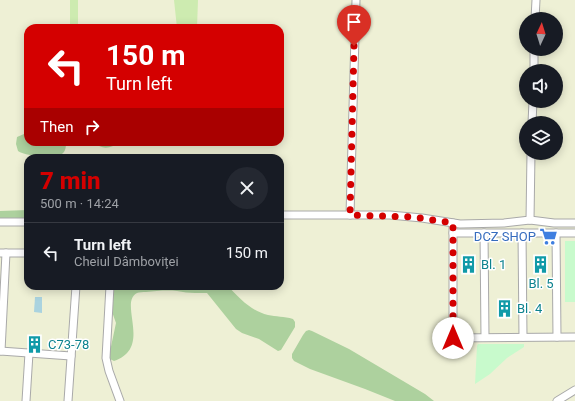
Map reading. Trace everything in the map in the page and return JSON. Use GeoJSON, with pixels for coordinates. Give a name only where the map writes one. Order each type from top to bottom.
{"type":"FeatureCollection","features":[{"type":"Feature","properties":{"kind":"street"},"geometry":{"type":"LineString","coordinates":[[350,215],[356,0]]}},
{"type":"Feature","properties":{"kind":"street"},"geometry":{"type":"LineString","coordinates":[[535,12],[536,0]]}},
{"type":"Feature","properties":{"kind":"street"},"geometry":{"type":"LineString","coordinates":[[530,220],[531,160]]}},
{"type":"Feature","properties":{"kind":"street"},"geometry":{"type":"LineString","coordinates":[[284,215],[413,217],[453,223],[494,224],[530,220],[554,223],[575,223]]}},
{"type":"Feature","properties":{"kind":"street"},"geometry":{"type":"LineString","coordinates":[[0,222],[24,222]]}},
{"type":"Feature","properties":{"kind":"street"},"geometry":{"type":"LineString","coordinates":[[453,223],[453,338],[575,337]]}},
{"type":"Feature","properties":{"kind":"street"},"geometry":{"type":"LineString","coordinates":[[453,233],[575,233]]}},
{"type":"Feature","properties":{"kind":"street"},"geometry":{"type":"LineString","coordinates":[[484,233],[485,337]]}},
{"type":"Feature","properties":{"kind":"street"},"geometry":{"type":"LineString","coordinates":[[522,233],[523,337]]}},
{"type":"Feature","properties":{"kind":"street"},"geometry":{"type":"LineString","coordinates":[[556,233],[557,337]]}},
{"type":"Feature","properties":{"kind":"street"},"geometry":{"type":"LineString","coordinates":[[24,253],[3,253],[0,351],[71,356]]}},
{"type":"Feature","properties":{"kind":"street"},"geometry":{"type":"LineString","coordinates":[[68,401],[76,290]]}},
{"type":"Feature","properties":{"kind":"street"},"geometry":{"type":"LineString","coordinates":[[110,290],[106,358],[120,401]]}},
{"type":"Feature","properties":{"kind":"street"},"geometry":{"type":"LineString","coordinates":[[26,401],[29,353]]}},
{"type":"Feature","properties":{"kind":"street"},"geometry":{"type":"LineString","coordinates":[[557,401],[575,390]]}},
{"type":"Feature","properties":{"kind":"green space"},"geometry":{"type":"Polygon","coordinates":[[[0,0],[575,0],[575,401],[0,401],[0,0]]]}},
{"type":"Feature","properties":{"kind":"green space"},"geometry":{"type":"Polygon","coordinates":[[[70,0],[78,0],[78,24],[70,24],[70,0]]]}},
{"type":"Feature","properties":{"kind":"green space"},"geometry":{"type":"Polygon","coordinates":[[[174,0],[198,0],[197,24],[177,24],[174,0]]]}},
{"type":"Feature","properties":{"kind":"green space"},"geometry":{"type":"Polygon","coordinates":[[[24,134],[24,146],[66,147],[62,154],[22,153],[18,151],[16,144],[17,137],[24,134]]]}},
{"type":"Feature","properties":{"kind":"green space"},"geometry":{"type":"Polygon","coordinates":[[[98,146],[114,146],[107,148],[98,146]]]}},
{"type":"Feature","properties":{"kind":"green space"},"geometry":{"type":"Polygon","coordinates":[[[24,210],[24,219],[0,220],[0,211],[24,210]]]}},
{"type":"Feature","properties":{"kind":"green space"},"geometry":{"type":"Polygon","coordinates":[[[565,241],[575,241],[575,302],[565,302],[565,241]]]}},
{"type":"Feature","properties":{"kind":"green space"},"geometry":{"type":"Polygon","coordinates":[[[113,290],[232,290],[251,307],[262,313],[293,319],[295,322],[295,327],[281,350],[278,351],[259,339],[242,333],[236,329],[207,293],[177,291],[139,292],[132,298],[131,306],[133,336],[131,346],[125,355],[114,361],[110,359],[109,356],[116,323],[111,309],[113,290]]]}},
{"type":"Feature","properties":{"kind":"green space"},"geometry":{"type":"Polygon","coordinates":[[[309,330],[349,349],[425,394],[434,401],[395,401],[310,369],[294,361],[292,354],[303,335],[309,330]]]}},
{"type":"Feature","properties":{"kind":"green space"},"geometry":{"type":"Polygon","coordinates":[[[478,344],[524,344],[524,347],[507,358],[490,374],[475,384],[478,344]]]}},
{"type":"Feature","properties":{"kind":"water"},"geometry":{"type":"Polygon","coordinates":[[[35,297],[42,297],[42,313],[34,312],[35,297]]]}},
{"type":"Feature","properties":{"kind":"place","name":"DCZ SHOP"},"geometry":{"type":"Point","coordinates":[549,236]}},
{"type":"Feature","properties":{"kind":"place","name":"Bl. 1"},"geometry":{"type":"Point","coordinates":[468,264]}},
{"type":"Feature","properties":{"kind":"place","name":"Bl. 5"},"geometry":{"type":"Point","coordinates":[541,264]}},
{"type":"Feature","properties":{"kind":"place","name":"Bl. 4"},"geometry":{"type":"Point","coordinates":[504,308]}},
{"type":"Feature","properties":{"kind":"place","name":"C73-78"},"geometry":{"type":"Point","coordinates":[35,344]}},
{"type":"Feature","properties":{"kind":"route"},"geometry":{"type":"LineString","coordinates":[[354,46],[350,215],[390,215],[428,218],[453,223],[453,338]]}}]}
